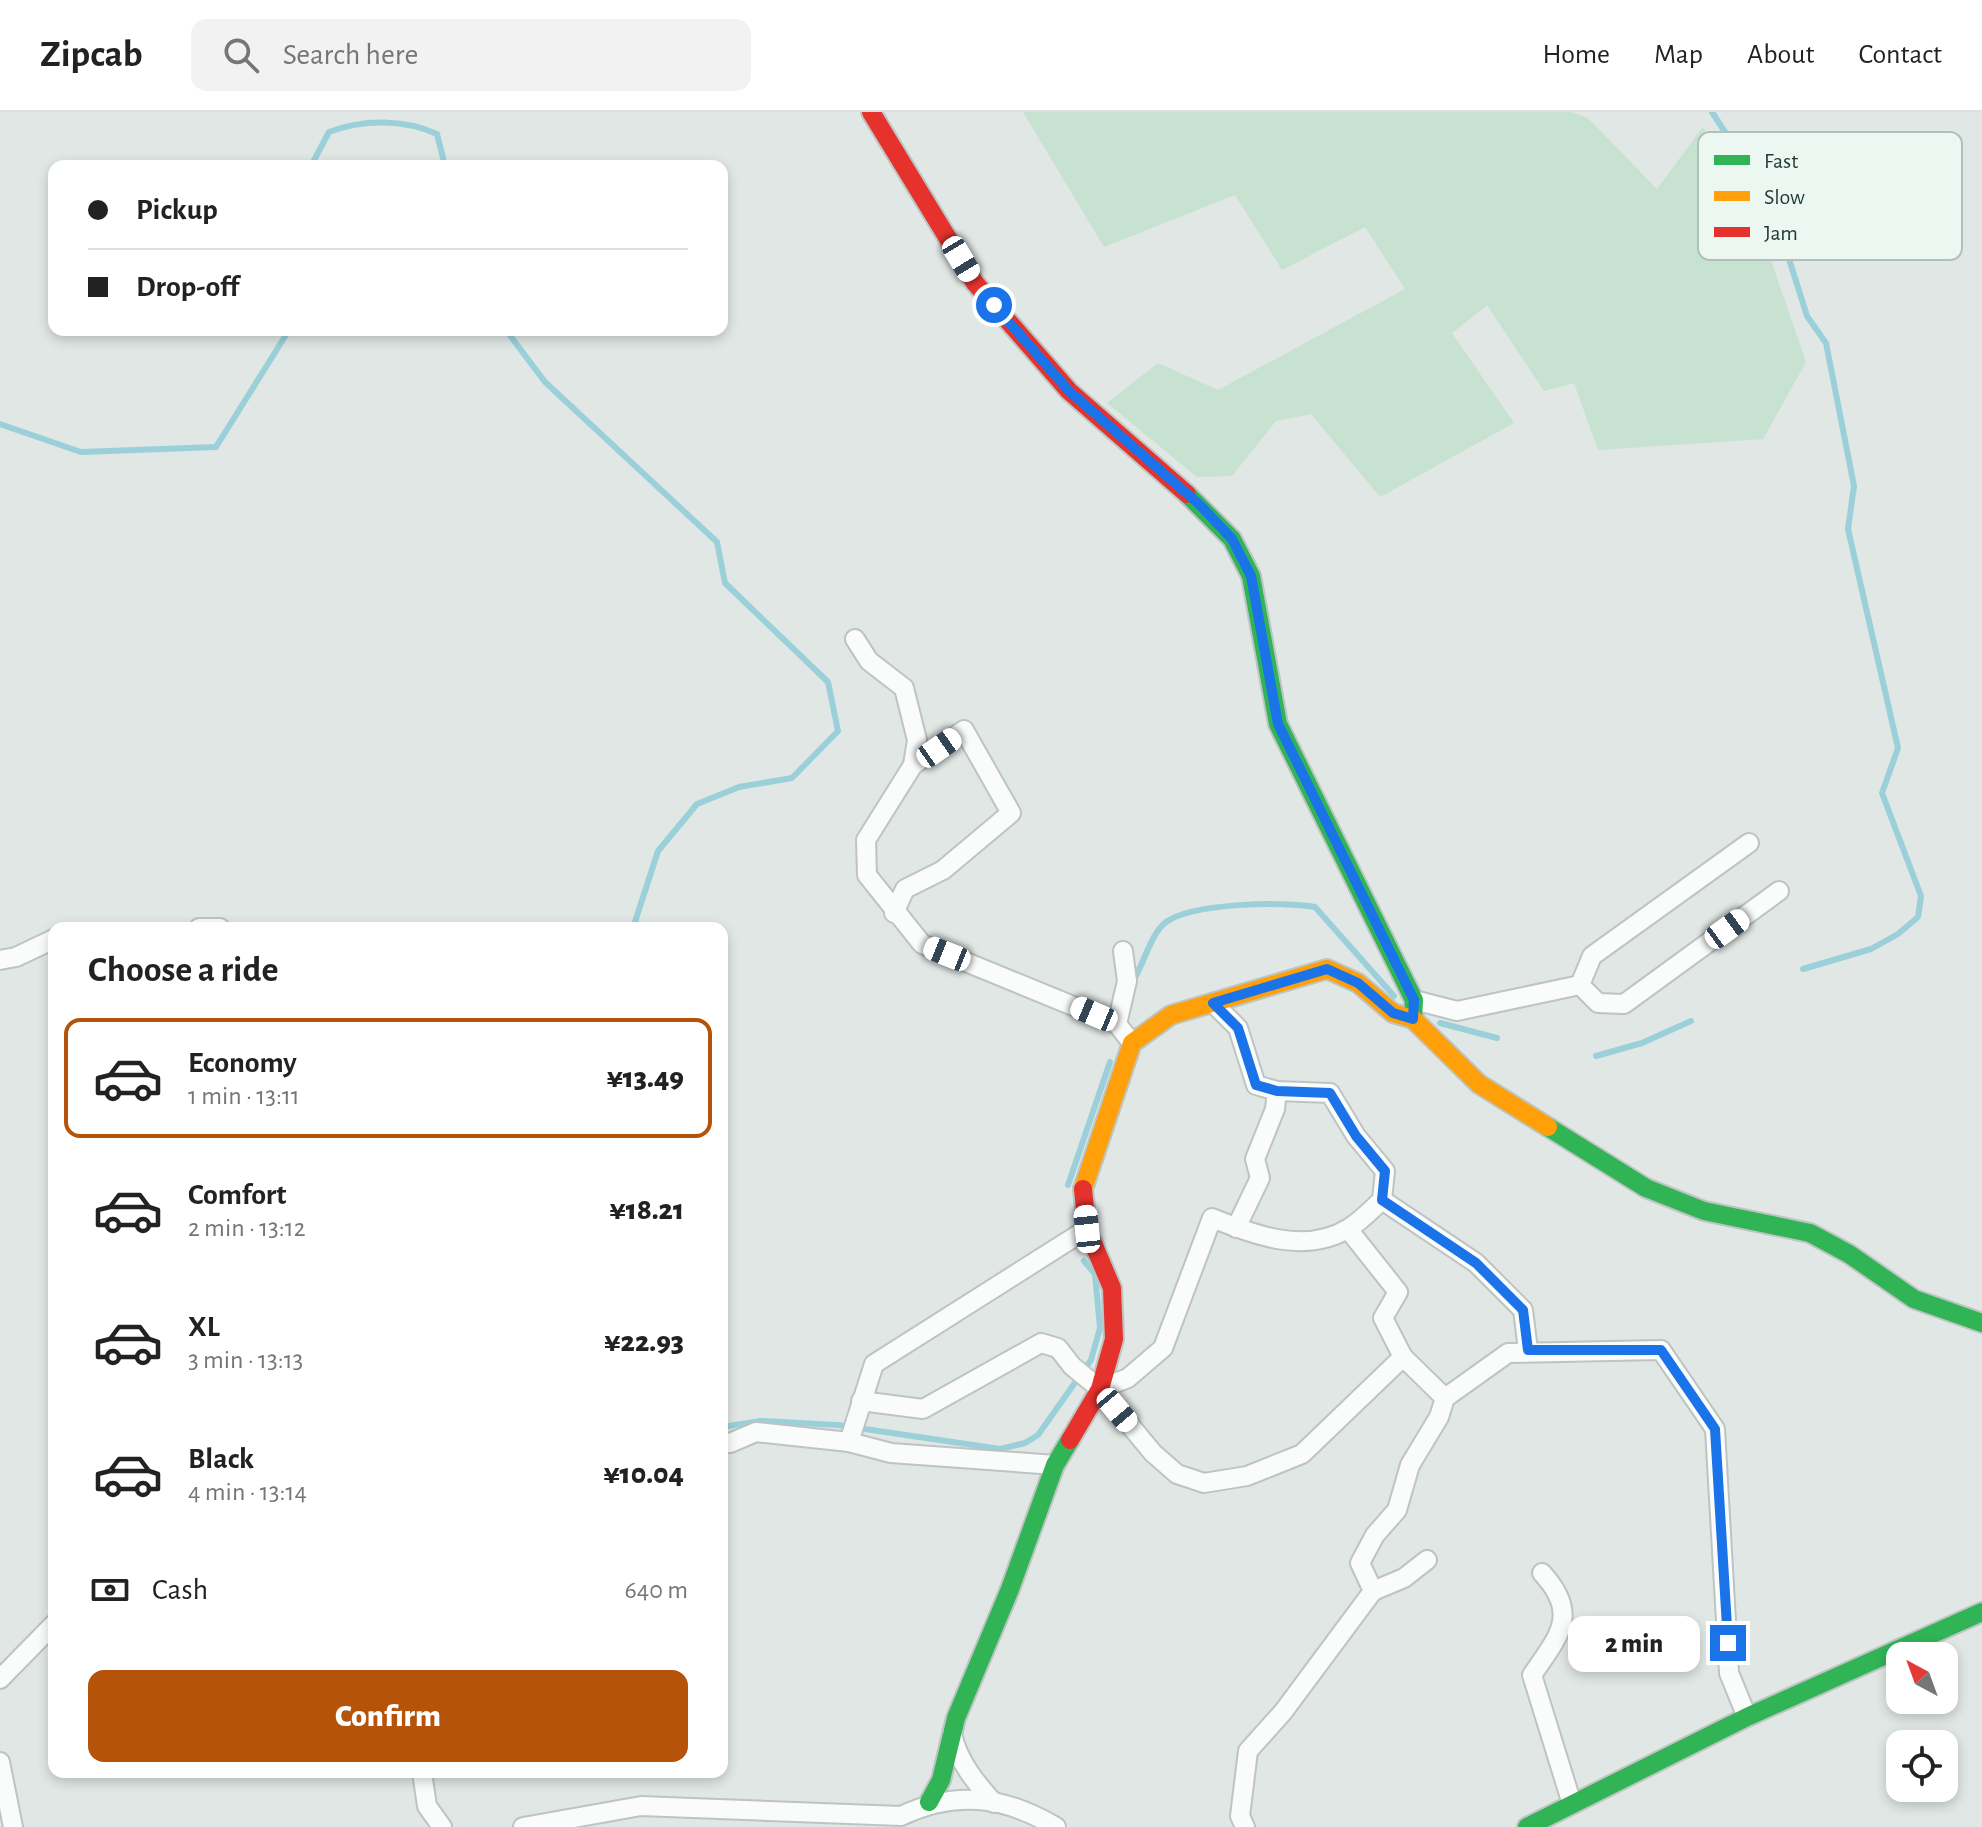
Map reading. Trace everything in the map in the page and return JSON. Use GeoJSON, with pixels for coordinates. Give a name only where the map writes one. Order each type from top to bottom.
{"type":"FeatureCollection","features":[{"type":"Feature","properties":{"kind":"street"},"geometry":{"type":"LineString","coordinates":[[871,112],[975,283],[1069,391],[1200,505],[1232,539],[1251,576],[1278,724],[1414,1000],[1413,1019]]}},
{"type":"Feature","properties":{"kind":"street"},"geometry":{"type":"LineString","coordinates":[[855,639],[869,661],[904,688],[917,740],[913,765],[866,840],[867,875],[894,913],[922,944],[1117,1024],[1132,1043]]}},
{"type":"Feature","properties":{"kind":"street"},"geometry":{"type":"LineString","coordinates":[[894,913],[905,889],[943,870],[1011,813],[964,730],[913,765]]}},
{"type":"Feature","properties":{"kind":"street"},"geometry":{"type":"LineString","coordinates":[[1580,985],[1592,956],[1749,843]]}},
{"type":"Feature","properties":{"kind":"street"},"geometry":{"type":"LineString","coordinates":[[1580,985],[1598,1003],[1624,1004],[1779,891]]}},
{"type":"Feature","properties":{"kind":"street"},"geometry":{"type":"LineString","coordinates":[[0,960],[16,957],[48,942]]}},
{"type":"Feature","properties":{"kind":"street"},"geometry":{"type":"LineString","coordinates":[[1117,1024],[1127,981],[1123,951]]}},
{"type":"Feature","properties":{"kind":"street"},"geometry":{"type":"LineString","coordinates":[[929,1802],[941,1780],[951,1731],[1010,1589],[1055,1465],[1114,1339],[1112,1288],[1087,1229],[1082,1183],[1132,1043],[1171,1015],[1327,969],[1358,983],[1393,1013],[1413,1019],[1479,1084],[1646,1188],[1704,1211],[1810,1233],[1849,1254],[1914,1299],[1982,1323]]}},
{"type":"Feature","properties":{"kind":"street"},"geometry":{"type":"LineString","coordinates":[[1414,1000],[1457,1011],[1580,985]]}},
{"type":"Feature","properties":{"kind":"street"},"geometry":{"type":"LineString","coordinates":[[1095,1385],[1128,1378],[1163,1348],[1212,1218],[1265,1240],[1315,1240],[1348,1229],[1382,1200],[1385,1171],[1356,1136],[1330,1093],[1277,1091],[1256,1085],[1238,1028],[1213,1003]]}},
{"type":"Feature","properties":{"kind":"street"},"geometry":{"type":"LineString","coordinates":[[1236,1228],[1260,1178],[1255,1159],[1275,1109],[1277,1091]]}},
{"type":"Feature","properties":{"kind":"street"},"geometry":{"type":"LineString","coordinates":[[1382,1200],[1476,1263],[1523,1310],[1528,1350]]}},
{"type":"Feature","properties":{"kind":"street"},"geometry":{"type":"LineString","coordinates":[[850,1439],[874,1364],[1087,1229]]}},
{"type":"Feature","properties":{"kind":"street"},"geometry":{"type":"LineString","coordinates":[[1348,1229],[1398,1292],[1383,1318],[1403,1357],[1445,1398]]}},
{"type":"Feature","properties":{"kind":"street"},"geometry":{"type":"LineString","coordinates":[[859,1408],[923,1409],[1041,1343],[1058,1348],[1074,1368],[1095,1385],[1153,1453],[1177,1474],[1204,1483],[1247,1476],[1302,1454],[1403,1357]]}},
{"type":"Feature","properties":{"kind":"street"},"geometry":{"type":"LineString","coordinates":[[1373,1591],[1360,1563],[1375,1535],[1397,1510],[1410,1465],[1439,1417],[1445,1398],[1500,1358],[1528,1350],[1661,1350],[1715,1429],[1729,1673],[1747,1717]]}},
{"type":"Feature","properties":{"kind":"street"},"geometry":{"type":"LineString","coordinates":[[728,1443],[756,1432],[850,1439],[891,1453],[1055,1465]]}},
{"type":"Feature","properties":{"kind":"street"},"geometry":{"type":"LineString","coordinates":[[1245,1827],[1240,1816],[1248,1751],[1283,1712],[1373,1591],[1404,1578],[1427,1560]]}},
{"type":"Feature","properties":{"kind":"street"},"geometry":{"type":"LineString","coordinates":[[1542,1573],[1555,1587],[1564,1607],[1561,1634],[1532,1675],[1572,1804]]}},
{"type":"Feature","properties":{"kind":"street"},"geometry":{"type":"LineString","coordinates":[[1527,1827],[1747,1717],[1982,1612]]}},
{"type":"Feature","properties":{"kind":"street"},"geometry":{"type":"LineString","coordinates":[[0,1679],[48,1630]]}},
{"type":"Feature","properties":{"kind":"street"},"geometry":{"type":"LineString","coordinates":[[951,1731],[956,1751],[976,1783],[994,1803]]}},
{"type":"Feature","properties":{"kind":"street"},"geometry":{"type":"LineString","coordinates":[[0,1762],[13,1827]]}},
{"type":"Feature","properties":{"kind":"street"},"geometry":{"type":"LineString","coordinates":[[423,1778],[427,1806],[442,1827]]}},
{"type":"Feature","properties":{"kind":"street"},"geometry":{"type":"LineString","coordinates":[[523,1827],[641,1806],[901,1816],[929,1802],[970,1797],[1056,1827]]}},
{"type":"Feature","properties":{"kind":"green space"},"geometry":{"type":"Polygon","coordinates":[[[1023,112],[1571,112],[1588,118],[1657,189],[1698,134],[1698,260],[1771,260],[1806,362],[1763,439],[1598,450],[1574,383],[1544,391],[1487,305],[1452,333],[1514,423],[1380,497],[1311,414],[1276,421],[1232,476],[1197,477],[1107,403],[1158,363],[1218,390],[1405,289],[1365,227],[1282,270],[1235,195],[1104,247],[1023,112]]]}},
{"type":"Feature","properties":{"kind":"waterway"},"geometry":{"type":"LineString","coordinates":[[1712,112],[1725,132]]}},
{"type":"Feature","properties":{"kind":"waterway"},"geometry":{"type":"LineString","coordinates":[[314,160],[329,132],[383,122],[437,134],[444,160]]}},
{"type":"Feature","properties":{"kind":"waterway"},"geometry":{"type":"LineString","coordinates":[[1789,260],[1807,316],[1826,343],[1854,486],[1848,529],[1898,748],[1882,793],[1921,896],[1918,917],[1898,934],[1871,949],[1803,969]]}},
{"type":"Feature","properties":{"kind":"waterway"},"geometry":{"type":"LineString","coordinates":[[0,424],[81,452],[216,447],[285,336]]}},
{"type":"Feature","properties":{"kind":"waterway"},"geometry":{"type":"LineString","coordinates":[[510,336],[545,382],[717,542],[725,583],[828,682],[838,731],[792,778],[739,787],[697,804],[658,851],[635,922]]}},
{"type":"Feature","properties":{"kind":"waterway"},"geometry":{"type":"LineString","coordinates":[[1136,976],[1161,926],[1179,916],[1239,905],[1301,905],[1315,907],[1394,996]]}},
{"type":"Feature","properties":{"kind":"waterway"},"geometry":{"type":"LineString","coordinates":[[1596,1056],[1642,1043],[1691,1021]]}},
{"type":"Feature","properties":{"kind":"waterway"},"geometry":{"type":"LineString","coordinates":[[1440,1023],[1497,1038]]}},
{"type":"Feature","properties":{"kind":"waterway"},"geometry":{"type":"LineString","coordinates":[[1068,1185],[1110,1062]]}},
{"type":"Feature","properties":{"kind":"waterway"},"geometry":{"type":"LineString","coordinates":[[728,1426],[761,1421],[838,1425],[1000,1449],[1025,1443],[1038,1435],[1091,1360],[1100,1328],[1095,1274],[1084,1261]]}},
{"type":"Feature","properties":{"kind":"traffic: fast"},"geometry":{"type":"LineString","coordinates":[[1187,494],[1232,539],[1251,576],[1278,724],[1414,1000],[1413,1019]]}},
{"type":"Feature","properties":{"kind":"traffic: fast"},"geometry":{"type":"LineString","coordinates":[[1548,1127],[1646,1188],[1704,1211],[1810,1233],[1849,1254],[1914,1299],[1982,1323]]}},
{"type":"Feature","properties":{"kind":"traffic: fast"},"geometry":{"type":"LineString","coordinates":[[929,1802],[941,1780],[956,1718],[1010,1589],[1055,1465],[1070,1440]]}},
{"type":"Feature","properties":{"kind":"traffic: fast"},"geometry":{"type":"LineString","coordinates":[[1527,1827],[1747,1717],[1982,1612]]}},
{"type":"Feature","properties":{"kind":"traffic: slow"},"geometry":{"type":"LineString","coordinates":[[1083,1189],[1132,1043],[1171,1015],[1327,969],[1358,983],[1393,1013],[1413,1019],[1479,1084],[1548,1127]]}},
{"type":"Feature","properties":{"kind":"traffic: jam"},"geometry":{"type":"LineString","coordinates":[[871,112],[975,283],[1069,391],[1187,494]]}},
{"type":"Feature","properties":{"kind":"traffic: jam"},"geometry":{"type":"LineString","coordinates":[[1070,1440],[1100,1389],[1114,1339],[1112,1288],[1087,1229],[1083,1189]]}},
{"type":"Feature","properties":{"kind":"route"},"geometry":{"type":"LineString","coordinates":[[994,305],[1069,391],[1200,505],[1232,539],[1251,576],[1278,724],[1414,1000],[1413,1019],[1393,1013],[1358,983],[1327,969],[1213,1003],[1238,1028],[1256,1085],[1277,1091],[1330,1093],[1356,1136],[1385,1171],[1382,1200],[1476,1263],[1523,1310],[1528,1350],[1661,1350],[1715,1429],[1728,1643]]}}]}
